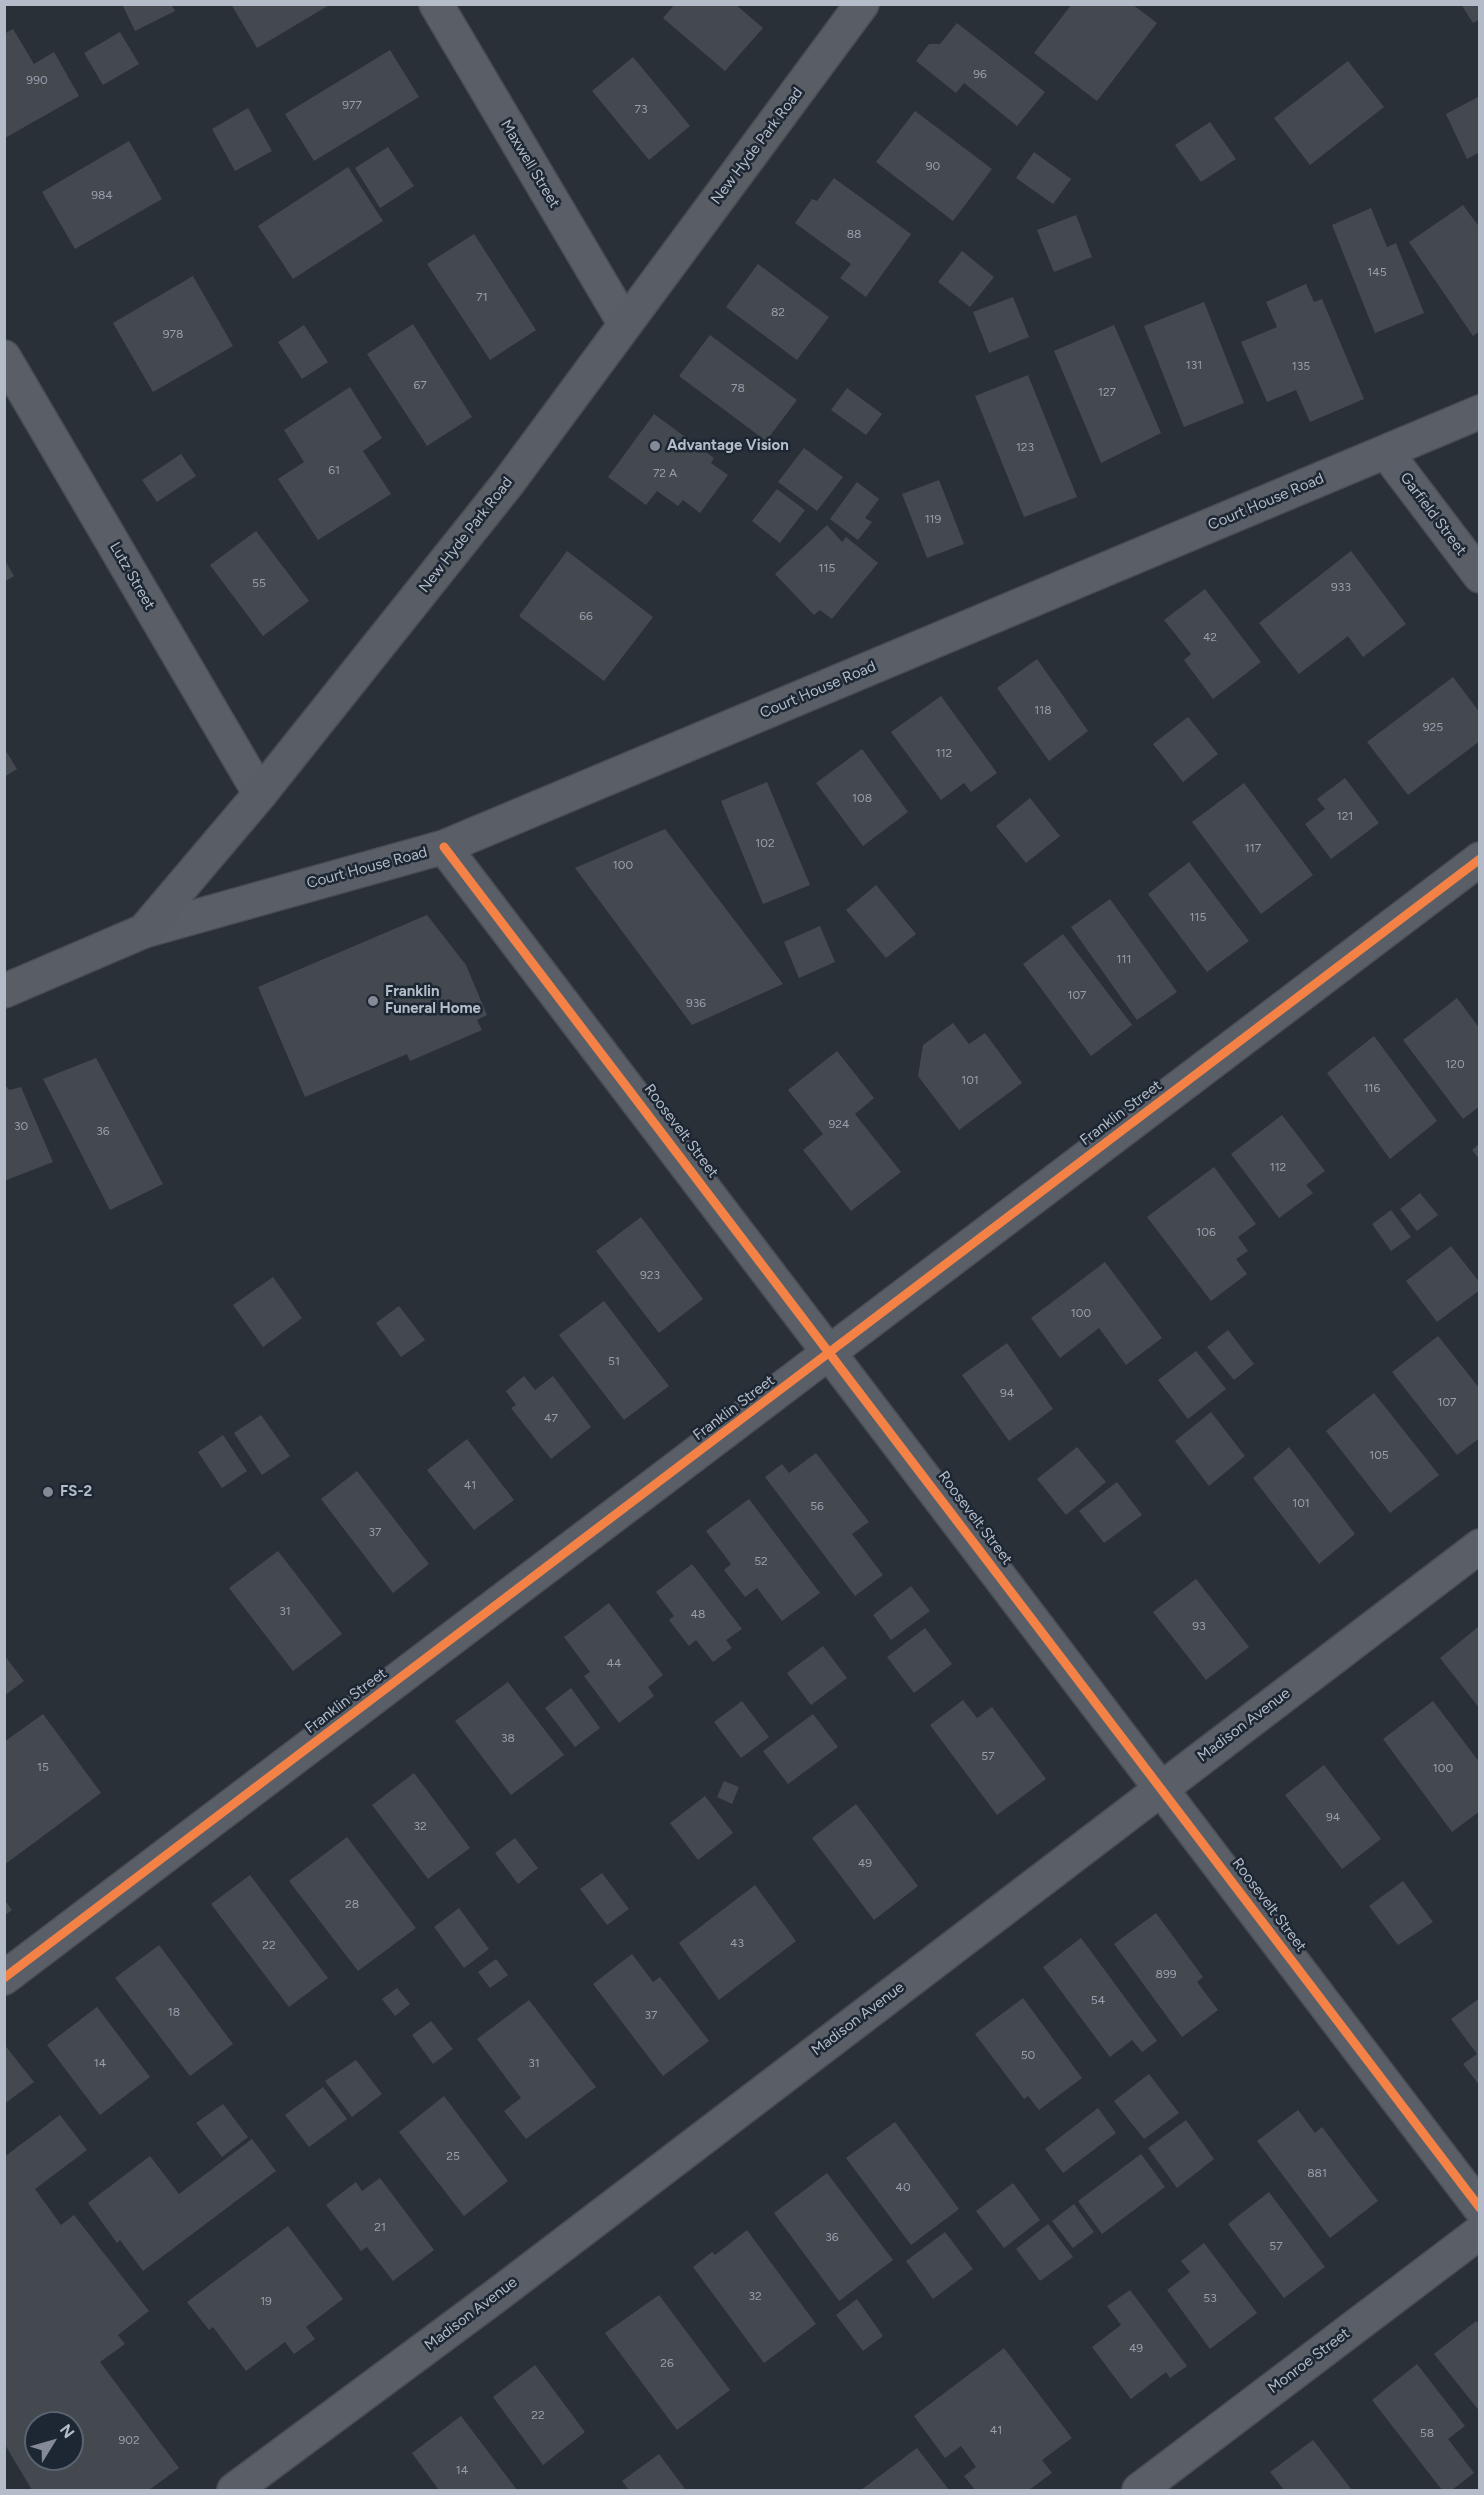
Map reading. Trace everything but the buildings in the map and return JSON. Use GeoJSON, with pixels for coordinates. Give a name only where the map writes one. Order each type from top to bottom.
{"type":"FeatureCollection","features":[{"type":"Feature","properties":{"kind":"main road","name":"New Hyde Park Road"},"geometry":{"type":"LineString","coordinates":[[4,991],[144,931],[260,794],[508,483],[862,4]]}},
{"type":"Feature","properties":{"kind":"street","name":"Maxwell Street"},"geometry":{"type":"LineString","coordinates":[[436,4],[625,324]]}},
{"type":"Feature","properties":{"kind":"street","name":"Lutz Street"},"geometry":{"type":"LineString","coordinates":[[4,357],[260,794]]}},
{"type":"Feature","properties":{"kind":"street","name":"Court House Road"},"geometry":{"type":"LineString","coordinates":[[144,931],[444,847],[1479,412]]}},
{"type":"Feature","properties":{"kind":"street","name":"Garfield Street"},"geometry":{"type":"LineString","coordinates":[[1386,452],[1479,576]]}},
{"type":"Feature","properties":{"kind":"street","name":"Roosevelt Street"},"geometry":{"type":"LineString","coordinates":[[444,847],[1479,2208]]}},
{"type":"Feature","properties":{"kind":"street","name":"Franklin Street"},"geometry":{"type":"LineString","coordinates":[[4,1978],[831,1353],[1479,859]]}},
{"type":"Feature","properties":{"kind":"street","name":"Madison Avenue"},"geometry":{"type":"LineString","coordinates":[[234,2490],[507,2287],[1479,1546]]}},
{"type":"Feature","properties":{"kind":"street","name":"Monroe Street"},"geometry":{"type":"LineString","coordinates":[[1139,2490],[1479,2232]]}},
{"type":"Feature","properties":{"kind":"cycle path"},"geometry":{"type":"LineString","coordinates":[[444,847],[1480,2208]]}},
{"type":"Feature","properties":{"kind":"cycle path"},"geometry":{"type":"LineString","coordinates":[[4,1978],[1480,859]]}},
{"type":"Feature","properties":{"kind":"place","name":"Advantage Vision"},"geometry":{"type":"Point","coordinates":[655,446]}},
{"type":"Feature","properties":{"kind":"place","name":"Franklin Funeral Home"},"geometry":{"type":"Point","coordinates":[373,1001]}},
{"type":"Feature","properties":{"kind":"place","name":"FS-2"},"geometry":{"type":"Point","coordinates":[48,1492]}}]}
